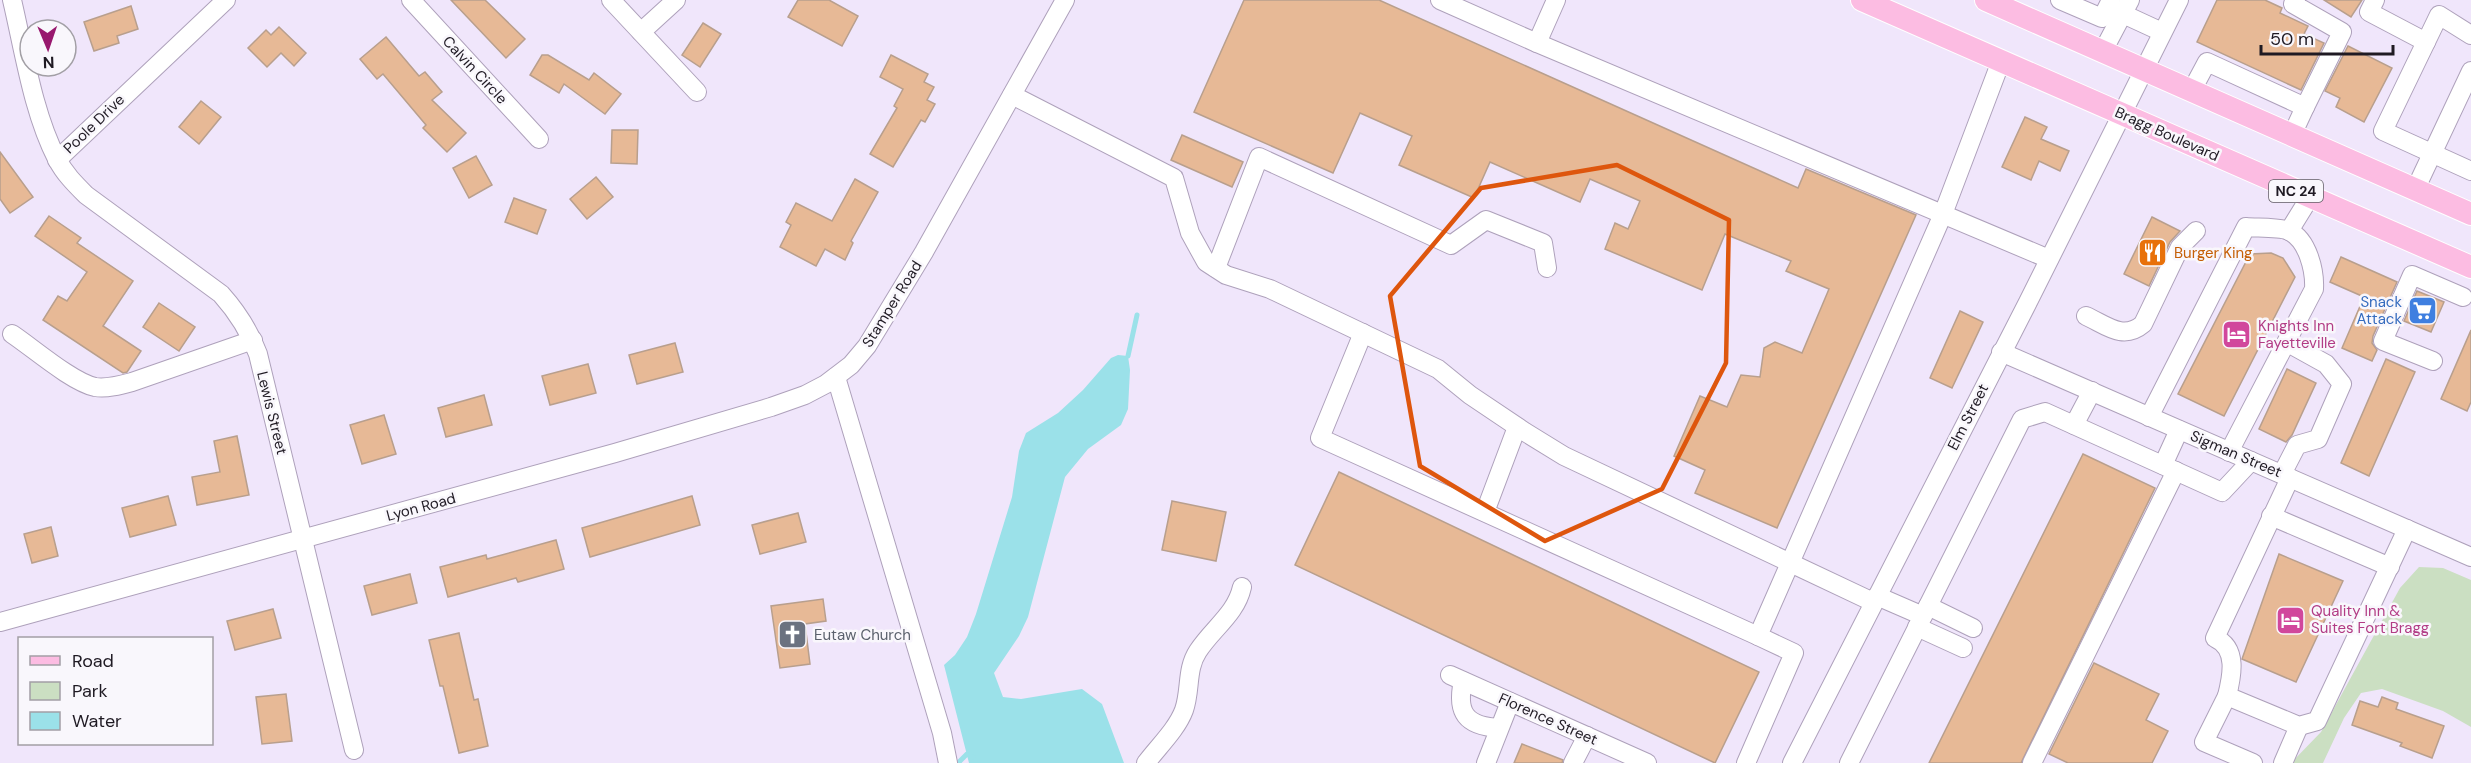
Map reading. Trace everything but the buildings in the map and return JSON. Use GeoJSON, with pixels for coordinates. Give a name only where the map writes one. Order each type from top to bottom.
{"type":"FeatureCollection","features":[{"type":"Feature","properties":{"kind":"main road","name":"Bragg Boulevard"},"geometry":{"type":"LineString","coordinates":[[1862,0],[2471,267]]}},
{"type":"Feature","properties":{"kind":"main road"},"geometry":{"type":"LineString","coordinates":[[1986,0],[2471,214]]}},
{"type":"Feature","properties":{"kind":"street","name":"Poole Drive"},"geometry":{"type":"LineString","coordinates":[[12,0],[38,107],[57,160],[226,0]]}},
{"type":"Feature","properties":{"kind":"street","name":"Calvin Circle"},"geometry":{"type":"LineString","coordinates":[[411,0],[539,139]]}},
{"type":"Feature","properties":{"kind":"street"},"geometry":{"type":"LineString","coordinates":[[611,0],[697,92]]}},
{"type":"Feature","properties":{"kind":"street"},"geometry":{"type":"LineString","coordinates":[[641,32],[676,0]]}},
{"type":"Feature","properties":{"kind":"street","name":"Stamper Road"},"geometry":{"type":"LineString","coordinates":[[836,377],[867,346],[924,252],[1065,0]]}},
{"type":"Feature","properties":{"kind":"street"},"geometry":{"type":"LineString","coordinates":[[1440,0],[2049,259]]}},
{"type":"Feature","properties":{"kind":"street"},"geometry":{"type":"LineString","coordinates":[[1537,43],[1556,0]]}},
{"type":"Feature","properties":{"kind":"street"},"geometry":{"type":"LineString","coordinates":[[2060,0],[2102,18],[2121,5]]}},
{"type":"Feature","properties":{"kind":"street","name":"Elm Street"},"geometry":{"type":"LineString","coordinates":[[1792,763],[2179,0]]}},
{"type":"Feature","properties":{"kind":"street"},"geometry":{"type":"LineString","coordinates":[[2292,135],[2342,32],[2294,4],[2296,0]]}},
{"type":"Feature","properties":{"kind":"street"},"geometry":{"type":"LineString","coordinates":[[2375,0],[2369,12],[2426,42]]}},
{"type":"Feature","properties":{"kind":"street"},"geometry":{"type":"LineString","coordinates":[[2103,51],[2121,5]]}},
{"type":"Feature","properties":{"kind":"street"},"geometry":{"type":"LineString","coordinates":[[2121,5],[2162,32]]}},
{"type":"Feature","properties":{"kind":"street"},"geometry":{"type":"LineString","coordinates":[[2471,34],[2443,8],[2383,130],[2471,171]]}},
{"type":"Feature","properties":{"kind":"street"},"geometry":{"type":"LineString","coordinates":[[1758,636],[1943,214],[2001,61]]}},
{"type":"Feature","properties":{"kind":"street"},"geometry":{"type":"LineString","coordinates":[[2192,92],[2207,62],[2305,107]]}},
{"type":"Feature","properties":{"kind":"street"},"geometry":{"type":"LineString","coordinates":[[2415,189],[2471,71]]}},
{"type":"Feature","properties":{"kind":"street"},"geometry":{"type":"LineString","coordinates":[[1012,95],[1174,178],[1190,233],[1206,262],[1226,275],[1270,289],[1438,369],[1470,395],[1564,456],[1789,562],[1875,599],[1923,617],[1973,628]]}},
{"type":"Feature","properties":{"kind":"street"},"geometry":{"type":"LineString","coordinates":[[1216,268],[1259,157],[1452,245],[1486,220],[1543,243],[1547,268]]}},
{"type":"Feature","properties":{"kind":"street","name":"Lewis Street"},"geometry":{"type":"LineString","coordinates":[[57,160],[69,178],[86,195],[221,294],[237,311],[253,340],[354,750]]}},
{"type":"Feature","properties":{"kind":"street"},"geometry":{"type":"LineString","coordinates":[[2289,231],[2310,197]]}},
{"type":"Feature","properties":{"kind":"street"},"geometry":{"type":"LineString","coordinates":[[2149,417],[2246,227],[2289,231],[2306,247],[2315,275],[2314,289],[2288,343],[2229,452]]}},
{"type":"Feature","properties":{"kind":"street"},"geometry":{"type":"LineString","coordinates":[[2086,316],[2118,331],[2127,333],[2135,330],[2142,324],[2180,247],[2196,231]]}},
{"type":"Feature","properties":{"kind":"street"},"geometry":{"type":"LineString","coordinates":[[2419,278],[2430,250]]}},
{"type":"Feature","properties":{"kind":"street"},"geometry":{"type":"LineString","coordinates":[[2433,361],[2384,341],[2412,274],[2463,297]]}},
{"type":"Feature","properties":{"kind":"street"},"geometry":{"type":"LineString","coordinates":[[1363,333],[1320,438],[1794,653],[1746,763]]}},
{"type":"Feature","properties":{"kind":"street"},"geometry":{"type":"LineString","coordinates":[[12,334],[81,382],[97,387],[115,387],[132,382],[253,340]]}},
{"type":"Feature","properties":{"kind":"street"},"geometry":{"type":"LineString","coordinates":[[2253,763],[2204,742],[2227,696],[2232,677],[2230,654],[2223,641],[2215,638],[2271,516],[2297,445],[2319,439],[2342,384],[2326,364],[2288,343]]}},
{"type":"Feature","properties":{"kind":"street","name":"Sigman Street"},"geometry":{"type":"LineString","coordinates":[[2001,352],[2471,557]]}},
{"type":"Feature","properties":{"kind":"street"},"geometry":{"type":"LineString","coordinates":[[836,377],[938,721],[948,763]]}},
{"type":"Feature","properties":{"kind":"street","name":"Lyon Road"},"geometry":{"type":"LineString","coordinates":[[0,622],[615,453],[771,407],[805,395],[836,377]]}},
{"type":"Feature","properties":{"kind":"street"},"geometry":{"type":"LineString","coordinates":[[2074,425],[2092,391]]}},
{"type":"Feature","properties":{"kind":"street"},"geometry":{"type":"LineString","coordinates":[[1849,763],[2022,419],[2045,412],[2222,492],[2251,461]]}},
{"type":"Feature","properties":{"kind":"street"},"geometry":{"type":"LineString","coordinates":[[1485,512],[1517,426]]}},
{"type":"Feature","properties":{"kind":"street"},"geometry":{"type":"LineString","coordinates":[[2032,763],[2170,468],[2180,430]]}},
{"type":"Feature","properties":{"kind":"street"},"geometry":{"type":"LineString","coordinates":[[2271,516],[2390,567]]}},
{"type":"Feature","properties":{"kind":"street"},"geometry":{"type":"LineString","coordinates":[[2227,696],[2299,726],[2317,721],[2407,529]]}},
{"type":"Feature","properties":{"kind":"street"},"geometry":{"type":"LineString","coordinates":[[1146,763],[1181,717],[1185,707],[1191,665],[1198,650],[1239,602],[1242,587]]}},
{"type":"Feature","properties":{"kind":"street"},"geometry":{"type":"LineString","coordinates":[[1923,617],[1963,648]]}},
{"type":"Feature","properties":{"kind":"street","name":"Florence Street"},"geometry":{"type":"LineString","coordinates":[[1499,728],[1471,722],[1464,713],[1456,678],[1647,763]]}},
{"type":"Feature","properties":{"kind":"street"},"geometry":{"type":"LineString","coordinates":[[1485,763],[1510,702]]}},
{"type":"Feature","properties":{"kind":"street"},"geometry":{"type":"LineString","coordinates":[[2283,763],[2299,726]]}},
{"type":"Feature","properties":{"kind":"street"},"geometry":{"type":"LineString","coordinates":[[1573,763],[1587,736]]}},
{"type":"Feature","properties":{"kind":"highlighted area"},"geometry":{"type":"Polygon","coordinates":[[[1617,165],[1729,220],[1726,363],[1662,489],[1545,541],[1420,466],[1390,296],[1481,188],[1617,165]]]}},
{"type":"Feature","properties":{"kind":"green space"},"geometry":{"type":"Polygon","coordinates":[[[2419,567],[2443,568],[2471,580],[2471,727],[2443,711],[2382,689],[2361,693],[2344,718],[2323,763],[2291,763],[2321,732],[2400,588],[2419,567]]]}},
{"type":"Feature","properties":{"kind":"water"},"geometry":{"type":"Polygon","coordinates":[[[1118,355],[1128,356],[1130,370],[1128,409],[1121,425],[1088,449],[1065,477],[1028,617],[1019,636],[994,673],[1003,697],[1021,699],[1082,689],[1102,704],[1124,763],[969,763],[944,665],[955,655],[967,637],[976,614],[1012,497],[1019,451],[1026,433],[1058,413],[1083,390],[1111,358],[1118,355]]]}},
{"type":"Feature","properties":{"kind":"waterway"},"geometry":{"type":"LineString","coordinates":[[1128,356],[1137,315]]}},
{"type":"Feature","properties":{"kind":"waterway"},"geometry":{"type":"LineString","coordinates":[[958,763],[967,754],[973,757]]}},
{"type":"Feature","properties":{"kind":"place","name":"Burger King"},"geometry":{"type":"Point","coordinates":[2153,253]}},
{"type":"Feature","properties":{"kind":"place","name":"Snack Attack"},"geometry":{"type":"Point","coordinates":[2423,311]}},
{"type":"Feature","properties":{"kind":"place","name":"Knights Inn Fayetteville"},"geometry":{"type":"Point","coordinates":[2237,335]}},
{"type":"Feature","properties":{"kind":"place","name":"Quality Inn & Suites Fort Bragg"},"geometry":{"type":"Point","coordinates":[2290,620]}},
{"type":"Feature","properties":{"kind":"place","name":"Eutaw Church"},"geometry":{"type":"Point","coordinates":[793,635]}}]}
